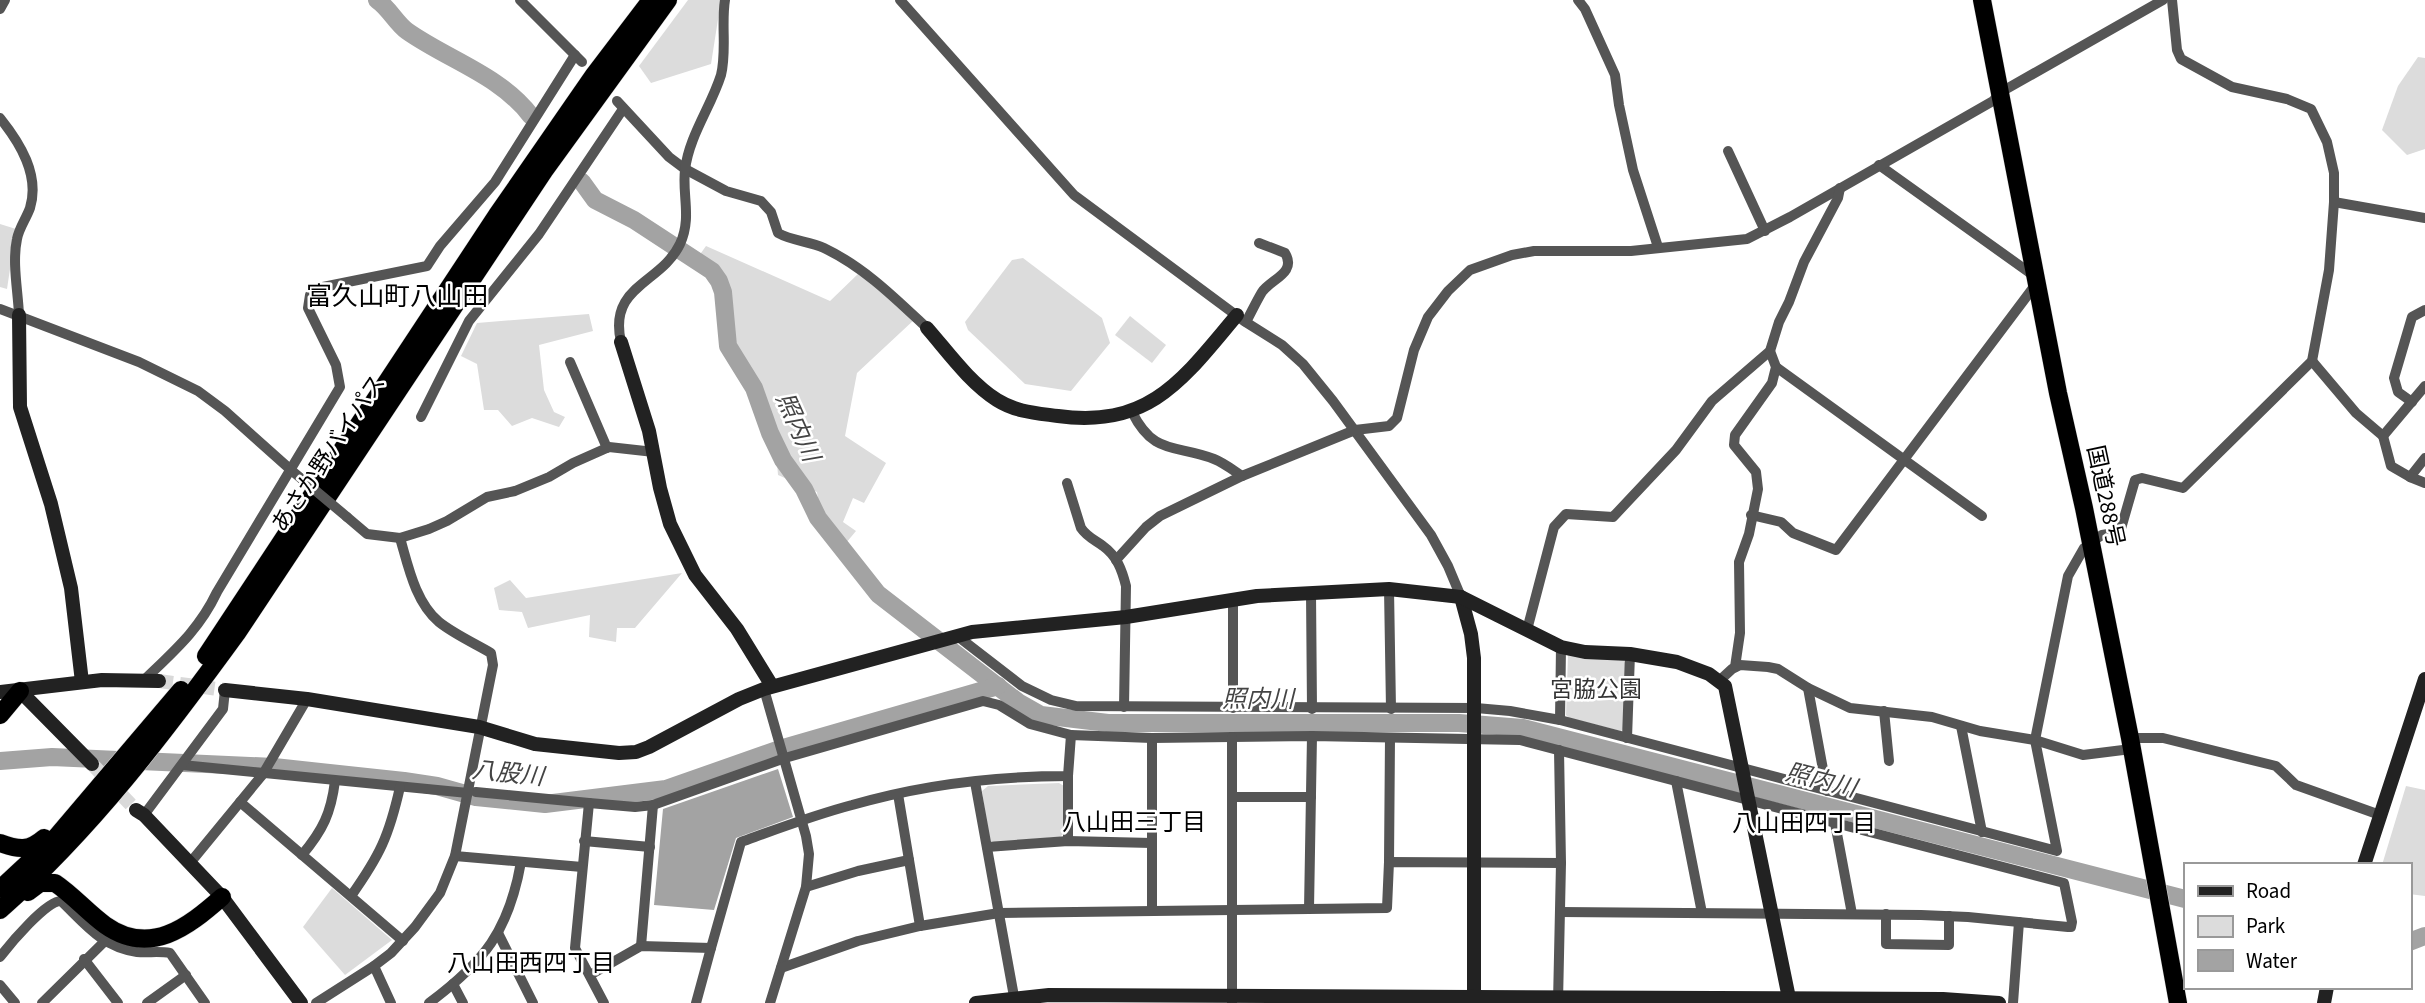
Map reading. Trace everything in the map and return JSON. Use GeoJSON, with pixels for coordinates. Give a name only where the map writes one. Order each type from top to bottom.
{"type":"FeatureCollection","features":[{"type":"Feature","properties":{"kind":"highway","name":"あさか野バイパス"},"geometry":{"type":"LineString","coordinates":[[0,889],[57,836],[161,726],[523,176],[651,0]]}},
{"type":"Feature","properties":{"kind":"highway","name":"あさか野バイパス"},"geometry":{"type":"LineString","coordinates":[[0,910],[95,815],[161,726],[243,624],[544,171],[668,0]]}},
{"type":"Feature","properties":{"kind":"highway","name":"国道288号"},"geometry":{"type":"LineString","coordinates":[[1973,0],[2010,150],[2039,289],[2151,869],[2168,1003]]}},
{"type":"Feature","properties":{"kind":"highway","name":"国道288号"},"geometry":{"type":"LineString","coordinates":[[1982,0],[2031,281],[2087,545]]}},
{"type":"Feature","properties":{"kind":"highway"},"geometry":{"type":"LineString","coordinates":[[0,715],[20,691]]}},
{"type":"Feature","properties":{"kind":"highway"},"geometry":{"type":"LineString","coordinates":[[0,844],[18,850],[30,849],[43,840],[69,807],[110,768],[138,734],[161,726]]}},
{"type":"Feature","properties":{"kind":"highway"},"geometry":{"type":"LineString","coordinates":[[74,897],[62,874],[63,861],[156,752],[161,726]]}},
{"type":"Feature","properties":{"kind":"highway"},"geometry":{"type":"LineString","coordinates":[[0,844],[8,865],[0,877]]}},
{"type":"Feature","properties":{"kind":"highway"},"geometry":{"type":"LineString","coordinates":[[0,919],[40,883],[55,883],[114,930],[128,935],[150,937],[176,932],[186,927],[222,897]]}},
{"type":"Feature","properties":{"kind":"highway","name":"国道288号"},"geometry":{"type":"LineString","coordinates":[[2156,899],[2179,1003]]}},
{"type":"Feature","properties":{"kind":"street"},"geometry":{"type":"LineString","coordinates":[[0,9],[5,0]]}},
{"type":"Feature","properties":{"kind":"street"},"geometry":{"type":"LineString","coordinates":[[0,692],[82,682],[152,680],[205,617],[217,592],[340,387],[336,365],[308,308],[310,295],[318,288],[427,266],[440,246],[495,182],[578,59],[520,0]]}},
{"type":"Feature","properties":{"kind":"street"},"geometry":{"type":"LineString","coordinates":[[725,0],[721,73],[700,121],[685,169],[687,215],[681,242],[672,258],[635,290],[621,308],[618,322],[621,342],[654,452],[664,508],[695,575],[737,629],[768,688],[802,821],[809,854],[806,887],[770,1003]]}},
{"type":"Feature","properties":{"kind":"street"},"geometry":{"type":"LineString","coordinates":[[900,0],[1074,195],[1293,355],[1334,401],[1431,535],[1461,597],[1471,634],[1476,709],[1474,1000]]}},
{"type":"Feature","properties":{"kind":"street"},"geometry":{"type":"LineString","coordinates":[[1578,0],[1585,9],[1615,75],[1633,170],[1658,247]]}},
{"type":"Feature","properties":{"kind":"street"},"geometry":{"type":"LineString","coordinates":[[956,635],[1009,678],[1035,694],[1076,706],[1510,711],[1560,720],[2057,851],[2035,740],[2068,576],[2087,545],[2102,535],[2120,533],[2135,480],[2142,478],[2183,488],[2312,361],[2325,296],[2334,202],[2333,161],[2315,113],[2305,105],[2287,99],[2232,87],[2184,61],[2178,50],[2172,0]]}},
{"type":"Feature","properties":{"kind":"street"},"geometry":{"type":"LineString","coordinates":[[1116,560],[1146,527],[1160,516],[1242,476],[1355,430],[1389,426],[1397,418],[1414,350],[1429,317],[1470,270],[1512,255],[1534,251],[1631,251],[1747,239],[1840,188],[2157,1]]}},
{"type":"Feature","properties":{"kind":"street"},"geometry":{"type":"LineString","coordinates":[[421,417],[469,321],[539,234],[620,105],[669,157],[685,169],[726,191],[758,199],[771,212],[778,233],[822,247],[883,287],[926,327],[966,373],[990,395],[1014,409],[1087,419],[1112,417],[1132,412],[1165,394],[1241,319],[1264,290],[1284,275],[1288,264],[1285,253],[1259,243]]}},
{"type":"Feature","properties":{"kind":"street"},"geometry":{"type":"LineString","coordinates":[[0,118],[22,148],[32,184],[30,207],[16,248],[20,407],[51,504],[71,588],[82,682]]}},
{"type":"Feature","properties":{"kind":"street"},"geometry":{"type":"LineString","coordinates":[[1728,151],[1765,231]]}},
{"type":"Feature","properties":{"kind":"street"},"geometry":{"type":"LineString","coordinates":[[1751,515],[1781,522],[1793,533],[1836,550],[2031,281],[1879,165]]}},
{"type":"Feature","properties":{"kind":"street"},"geometry":{"type":"LineString","coordinates":[[1527,631],[1554,527],[1566,514],[1613,517],[1676,450],[1712,401],[1770,351],[1804,262],[1838,198],[1840,188]]}},
{"type":"Feature","properties":{"kind":"street"},"geometry":{"type":"LineString","coordinates":[[2334,202],[2425,218]]}},
{"type":"Feature","properties":{"kind":"street"},"geometry":{"type":"LineString","coordinates":[[0,309],[139,362],[198,391],[225,411],[367,534],[400,538],[447,521],[486,497],[515,491],[607,448],[654,452]]}},
{"type":"Feature","properties":{"kind":"street"},"geometry":{"type":"LineString","coordinates":[[2412,402],[2398,392],[2394,378],[2412,317],[2425,310]]}},
{"type":"Feature","properties":{"kind":"street"},"geometry":{"type":"LineString","coordinates":[[1770,351],[1776,367],[1982,516]]}},
{"type":"Feature","properties":{"kind":"street"},"geometry":{"type":"LineString","coordinates":[[2312,361],[2356,413],[2383,436],[2391,466],[2425,483]]}},
{"type":"Feature","properties":{"kind":"street"},"geometry":{"type":"LineString","coordinates":[[570,362],[607,448]]}},
{"type":"Feature","properties":{"kind":"street"},"geometry":{"type":"LineString","coordinates":[[1735,667],[1740,633],[1739,562],[1758,489],[1757,476],[1733,442],[1772,383],[1776,367]]}},
{"type":"Feature","properties":{"kind":"street"},"geometry":{"type":"LineString","coordinates":[[2383,436],[2425,386]]}},
{"type":"Feature","properties":{"kind":"street"},"geometry":{"type":"LineString","coordinates":[[1132,412],[1139,426],[1160,445],[1212,458],[1242,476]]}},
{"type":"Feature","properties":{"kind":"street"},"geometry":{"type":"LineString","coordinates":[[2410,477],[2425,458]]}},
{"type":"Feature","properties":{"kind":"street"},"geometry":{"type":"LineString","coordinates":[[1067,483],[1082,530],[1105,547],[1116,560],[1121,567],[1126,586],[1124,707]]}},
{"type":"Feature","properties":{"kind":"street"},"geometry":{"type":"LineString","coordinates":[[316,1003],[374,966],[403,941],[430,909],[440,893],[455,856],[472,793],[479,727],[494,656],[434,617],[420,595],[400,538]]}},
{"type":"Feature","properties":{"kind":"street"},"geometry":{"type":"LineString","coordinates":[[1389,589],[1391,709]]}},
{"type":"Feature","properties":{"kind":"street"},"geometry":{"type":"LineString","coordinates":[[301,1003],[222,897],[140,812],[182,765],[223,709],[225,690],[307,699],[479,727],[535,744],[619,753],[636,752],[673,736],[739,699],[768,688],[956,635],[1126,617],[1233,599],[1389,589],[1461,597],[1561,647],[1585,652],[1630,654],[1696,668],[1725,686],[1789,1001]]}},
{"type":"Feature","properties":{"kind":"street"},"geometry":{"type":"LineString","coordinates":[[1311,593],[1312,709]]}},
{"type":"Feature","properties":{"kind":"street"},"geometry":{"type":"LineString","coordinates":[[1233,599],[1233,708]]}},
{"type":"Feature","properties":{"kind":"street"},"geometry":{"type":"LineString","coordinates":[[1560,720],[1561,647]]}},
{"type":"Feature","properties":{"kind":"street"},"geometry":{"type":"LineString","coordinates":[[1628,738],[1630,654]]}},
{"type":"Feature","properties":{"kind":"street"},"geometry":{"type":"LineString","coordinates":[[1719,681],[1735,667],[1747,664],[1773,667],[1843,706],[1932,717],[1961,726],[2035,740],[2082,755],[2164,738],[2276,766],[2295,785],[2380,815]]}},
{"type":"Feature","properties":{"kind":"street"},"geometry":{"type":"LineString","coordinates":[[2365,863],[2425,679]]}},
{"type":"Feature","properties":{"kind":"street"},"geometry":{"type":"LineString","coordinates":[[1808,688],[1827,791]]}},
{"type":"Feature","properties":{"kind":"street"},"geometry":{"type":"LineString","coordinates":[[20,691],[92,764]]}},
{"type":"Feature","properties":{"kind":"street"},"geometry":{"type":"LineString","coordinates":[[190,863],[263,774],[307,699]]}},
{"type":"Feature","properties":{"kind":"street"},"geometry":{"type":"LineString","coordinates":[[182,765],[635,807],[653,805],[785,758],[983,702],[999,705],[1030,724],[1071,735],[1520,740],[2064,883],[2072,918],[2071,928],[1950,916],[1560,912]]}},
{"type":"Feature","properties":{"kind":"street"},"geometry":{"type":"LineString","coordinates":[[1884,711],[1889,761]]}},
{"type":"Feature","properties":{"kind":"street"},"geometry":{"type":"LineString","coordinates":[[1961,726],[1982,832]]}},
{"type":"Feature","properties":{"kind":"street"},"geometry":{"type":"LineString","coordinates":[[1068,841],[1071,735]]}},
{"type":"Feature","properties":{"kind":"street"},"geometry":{"type":"LineString","coordinates":[[1309,909],[1311,736]]}},
{"type":"Feature","properties":{"kind":"street"},"geometry":{"type":"LineString","coordinates":[[1232,737],[1232,999]]}},
{"type":"Feature","properties":{"kind":"street"},"geometry":{"type":"LineString","coordinates":[[1152,738],[1152,909]]}},
{"type":"Feature","properties":{"kind":"street"},"geometry":{"type":"LineString","coordinates":[[781,968],[858,941],[920,926],[999,913],[1387,908],[1390,738]]}},
{"type":"Feature","properties":{"kind":"street"},"geometry":{"type":"LineString","coordinates":[[1558,1000],[1561,863],[1559,750]]}},
{"type":"Feature","properties":{"kind":"street"},"geometry":{"type":"LineString","coordinates":[[696,1003],[741,842],[853,804],[898,794],[975,782],[1068,776]]}},
{"type":"Feature","properties":{"kind":"street"},"geometry":{"type":"LineString","coordinates":[[302,855],[326,820],[335,780]]}},
{"type":"Feature","properties":{"kind":"street"},"geometry":{"type":"LineString","coordinates":[[1676,781],[1702,914]]}},
{"type":"Feature","properties":{"kind":"street"},"geometry":{"type":"LineString","coordinates":[[975,782],[1014,1000]]}},
{"type":"Feature","properties":{"kind":"street"},"geometry":{"type":"LineString","coordinates":[[351,896],[388,837],[400,787]]}},
{"type":"Feature","properties":{"kind":"street"},"geometry":{"type":"LineString","coordinates":[[898,794],[920,926]]}},
{"type":"Feature","properties":{"kind":"street"},"geometry":{"type":"LineString","coordinates":[[1232,797],[1311,797]]}},
{"type":"Feature","properties":{"kind":"street"},"geometry":{"type":"LineString","coordinates":[[240,803],[403,941]]}},
{"type":"Feature","properties":{"kind":"street"},"geometry":{"type":"LineString","coordinates":[[589,803],[575,948],[604,1003]]}},
{"type":"Feature","properties":{"kind":"street"},"geometry":{"type":"LineString","coordinates":[[641,946],[653,805]]}},
{"type":"Feature","properties":{"kind":"street"},"geometry":{"type":"LineString","coordinates":[[1836,823],[1852,914]]}},
{"type":"Feature","properties":{"kind":"street"},"geometry":{"type":"LineString","coordinates":[[584,841],[650,847]]}},
{"type":"Feature","properties":{"kind":"street"},"geometry":{"type":"LineString","coordinates":[[988,847],[1068,841],[1152,843]]}},
{"type":"Feature","properties":{"kind":"street"},"geometry":{"type":"LineString","coordinates":[[455,856],[582,867]]}},
{"type":"Feature","properties":{"kind":"street"},"geometry":{"type":"LineString","coordinates":[[806,887],[858,871],[909,860]]}},
{"type":"Feature","properties":{"kind":"street"},"geometry":{"type":"LineString","coordinates":[[429,1003],[484,955],[511,906],[521,862]]}},
{"type":"Feature","properties":{"kind":"street"},"geometry":{"type":"LineString","coordinates":[[1389,862],[1561,863]]}},
{"type":"Feature","properties":{"kind":"street"},"geometry":{"type":"LineString","coordinates":[[0,957],[14,940],[56,901],[61,901],[104,942],[117,948],[140,952],[170,953],[205,1003]]}},
{"type":"Feature","properties":{"kind":"street"},"geometry":{"type":"LineString","coordinates":[[1886,914],[1886,944],[1949,945],[1950,916]]}},
{"type":"Feature","properties":{"kind":"street"},"geometry":{"type":"LineString","coordinates":[[2013,1003],[2019,922]]}},
{"type":"Feature","properties":{"kind":"street"},"geometry":{"type":"LineString","coordinates":[[498,933],[533,1003]]}},
{"type":"Feature","properties":{"kind":"street"},"geometry":{"type":"LineString","coordinates":[[42,1003],[104,942]]}},
{"type":"Feature","properties":{"kind":"street"},"geometry":{"type":"LineString","coordinates":[[590,975],[641,946],[710,948]]}},
{"type":"Feature","properties":{"kind":"street"},"geometry":{"type":"LineString","coordinates":[[84,959],[118,1003]]}},
{"type":"Feature","properties":{"kind":"street"},"geometry":{"type":"LineString","coordinates":[[374,966],[391,1003]]}},
{"type":"Feature","properties":{"kind":"street"},"geometry":{"type":"LineString","coordinates":[[147,1003],[186,975]]}},
{"type":"Feature","properties":{"kind":"street"},"geometry":{"type":"LineString","coordinates":[[453,984],[463,1003]]}},
{"type":"Feature","properties":{"kind":"street"},"geometry":{"type":"LineString","coordinates":[[0,985],[15,1003]]}},
{"type":"Feature","properties":{"kind":"street"},"geometry":{"type":"LineString","coordinates":[[976,1003],[1049,995],[1232,999],[1943,999],[1999,1003]]}},
{"type":"Feature","properties":{"kind":"green space"},"geometry":{"type":"Polygon","coordinates":[[[688,0],[721,0],[711,64],[651,83],[639,66],[688,0]]]}},
{"type":"Feature","properties":{"kind":"green space"},"geometry":{"type":"Polygon","coordinates":[[[2418,57],[2425,58],[2425,149],[2407,155],[2382,130],[2398,86],[2418,57]]]}},
{"type":"Feature","properties":{"kind":"green space"},"geometry":{"type":"Polygon","coordinates":[[[0,224],[16,229],[7,289],[0,287],[0,224]]]}},
{"type":"Feature","properties":{"kind":"green space"},"geometry":{"type":"Polygon","coordinates":[[[706,246],[830,301],[859,273],[915,319],[857,373],[845,436],[886,463],[864,503],[853,498],[843,522],[856,531],[846,543],[821,518],[817,492],[778,475],[775,439],[758,389],[759,380],[730,343],[718,286],[696,260],[706,246]]]}},
{"type":"Feature","properties":{"kind":"green space"},"geometry":{"type":"Polygon","coordinates":[[[1023,258],[1102,318],[1110,343],[1071,391],[1025,384],[968,330],[965,322],[1012,260],[1023,258]]]}},
{"type":"Feature","properties":{"kind":"green space"},"geometry":{"type":"Polygon","coordinates":[[[589,314],[593,331],[539,345],[544,390],[554,412],[565,417],[559,427],[532,418],[512,426],[498,410],[484,410],[477,364],[461,356],[477,323],[589,314]]]}},
{"type":"Feature","properties":{"kind":"green space"},"geometry":{"type":"Polygon","coordinates":[[[1130,316],[1166,345],[1152,363],[1115,335],[1130,316]]]}},
{"type":"Feature","properties":{"kind":"green space"},"geometry":{"type":"Polygon","coordinates":[[[682,573],[635,628],[617,628],[616,642],[589,637],[590,615],[528,628],[522,612],[499,610],[494,588],[510,580],[526,598],[682,573]]]}},
{"type":"Feature","properties":{"kind":"green space","name":"宮脇公園"},"geometry":{"type":"Polygon","coordinates":[[[1568,654],[1623,658],[1624,728],[1621,731],[1566,715],[1568,654]]]}},
{"type":"Feature","properties":{"kind":"green space"},"geometry":{"type":"Polygon","coordinates":[[[1059,783],[1064,786],[1064,833],[1060,837],[994,842],[989,840],[982,791],[988,786],[1059,783]]]}},
{"type":"Feature","properties":{"kind":"green space"},"geometry":{"type":"Polygon","coordinates":[[[2406,786],[2425,790],[2425,896],[2411,894],[2411,863],[2383,863],[2406,786]]]}},
{"type":"Feature","properties":{"kind":"green space"},"geometry":{"type":"Polygon","coordinates":[[[332,888],[392,940],[345,975],[303,927],[332,888]]]}},
{"type":"Feature","properties":{"kind":"water"},"geometry":{"type":"Polygon","coordinates":[[[778,769],[793,817],[736,838],[714,910],[654,905],[663,809],[778,769]]]}},
{"type":"Feature","properties":{"kind":"waterway","name":"照内川"},"geometry":{"type":"LineString","coordinates":[[377,0],[407,31],[489,79],[531,116]]}},
{"type":"Feature","properties":{"kind":"waterway","name":"照内川"},"geometry":{"type":"LineString","coordinates":[[582,182],[595,200],[634,220],[712,271],[723,292],[728,346],[754,388],[783,460],[804,489],[818,518],[878,594],[1018,702],[1041,715],[1108,723],[1459,723],[1523,728],[2184,899]]}},
{"type":"Feature","properties":{"kind":"waterway","name":"八股川"},"geometry":{"type":"LineString","coordinates":[[0,761],[52,757],[274,767],[404,781],[437,786],[476,797],[545,804],[666,789],[780,749],[998,686]]}},
{"type":"Feature","properties":{"kind":"waterway","name":"照内川"},"geometry":{"type":"LineString","coordinates":[[2411,941],[2425,936]]}},
{"type":"Feature","properties":{"kind":"tunnel"},"geometry":{"type":"LineString","coordinates":[[159,681],[225,690]]}},
{"type":"Feature","properties":{"kind":"tunnel"},"geometry":{"type":"LineString","coordinates":[[92,764],[136,810]]}},
{"type":"Feature","properties":{"kind":"district","name":"富久山町八山田"},"geometry":{"type":"Point","coordinates":[397,296]}},
{"type":"Feature","properties":{"kind":"district","name":"八山田三丁目"},"geometry":{"type":"Point","coordinates":[1134,822]}},
{"type":"Feature","properties":{"kind":"district","name":"八山田四丁目"},"geometry":{"type":"Point","coordinates":[1804,823]}},
{"type":"Feature","properties":{"kind":"district","name":"八山田西四丁目"},"geometry":{"type":"Point","coordinates":[531,963]}}]}
